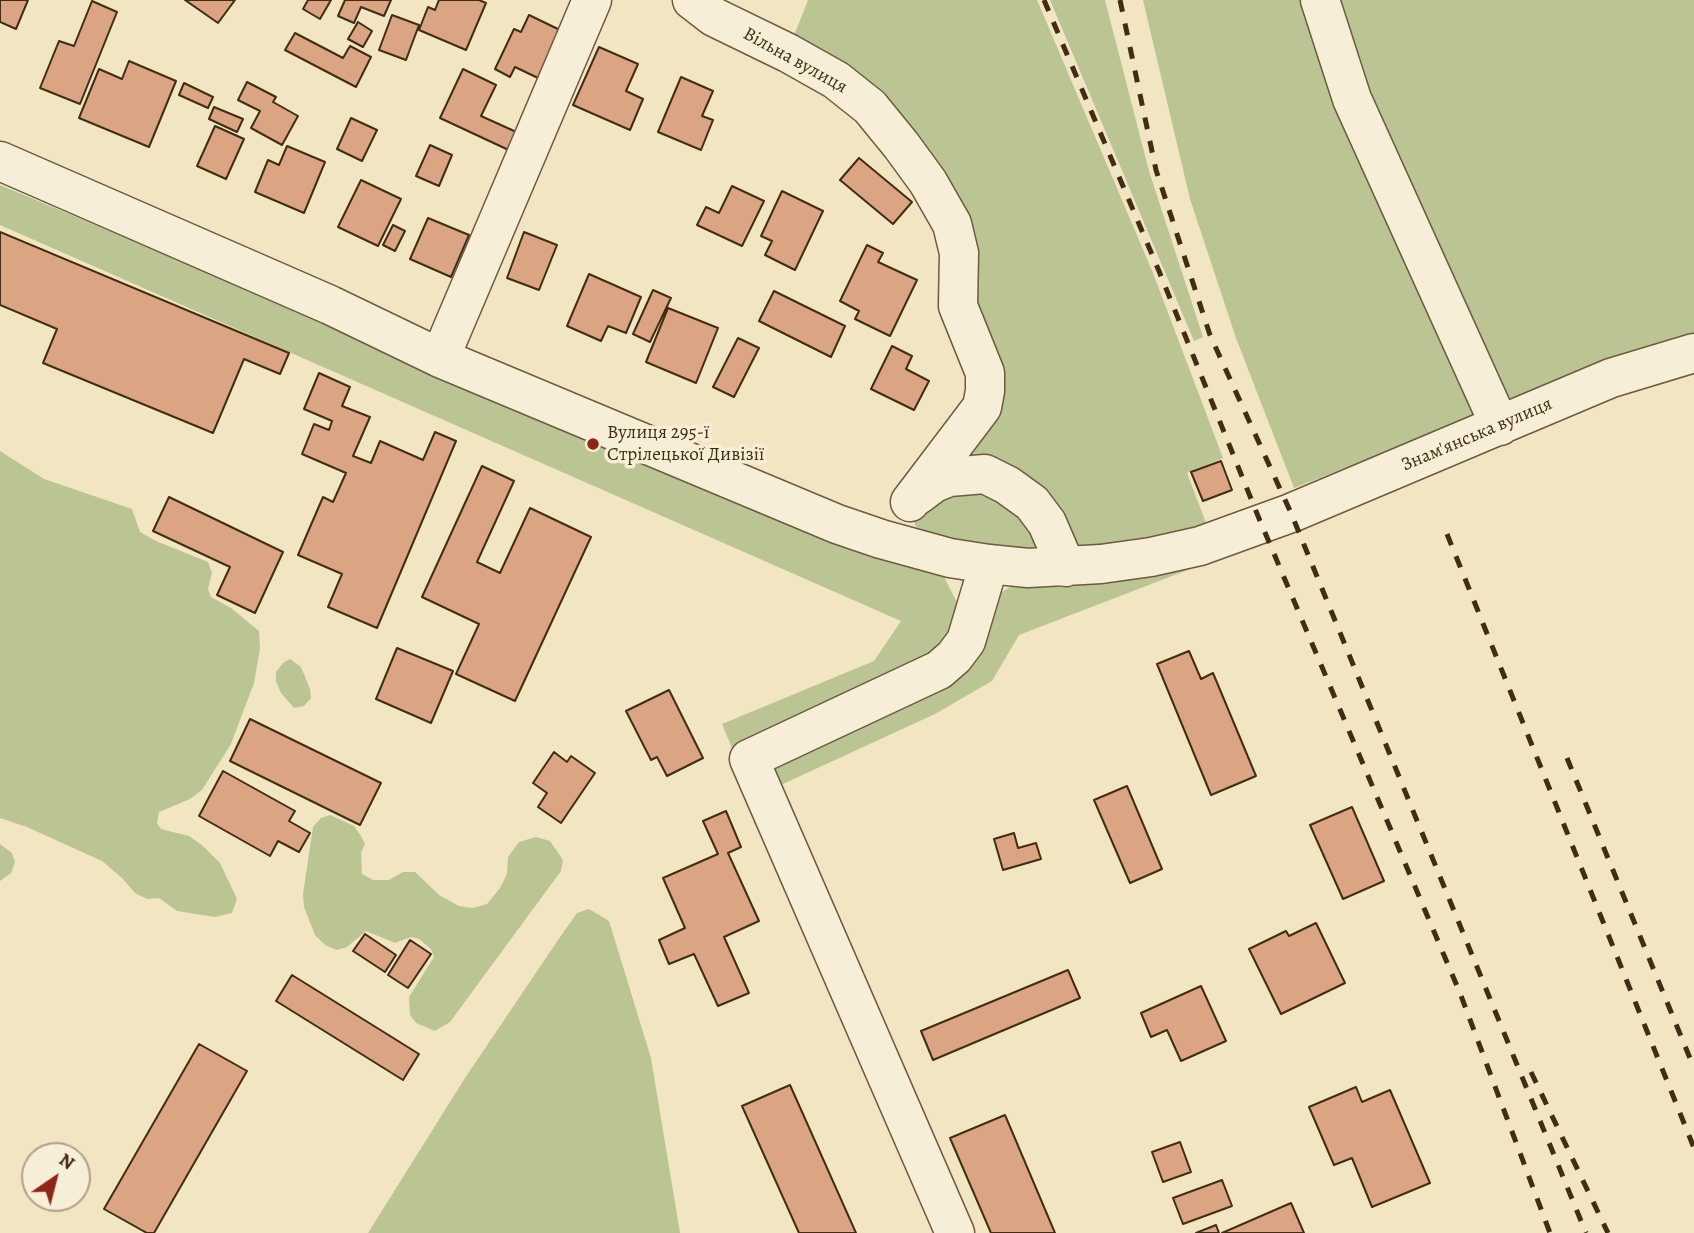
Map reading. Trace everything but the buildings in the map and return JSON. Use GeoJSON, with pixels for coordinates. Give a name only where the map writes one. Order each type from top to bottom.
{"type":"FeatureCollection","features":[{"type":"Feature","properties":{"kind":"street"},"geometry":{"type":"LineString","coordinates":[[440,358],[592,0]]}},
{"type":"Feature","properties":{"kind":"street","name":"Вільна вулиця"},"geometry":{"type":"LineString","coordinates":[[692,0],[714,17],[836,80],[870,107],[928,182],[952,224],[959,253],[958,306],[985,373],[982,407],[881,540]]}},
{"type":"Feature","properties":{"kind":"street"},"geometry":{"type":"LineString","coordinates":[[1320,0],[1352,99],[1500,426]]}},
{"type":"Feature","properties":{"kind":"street","name":"Знам'янська вулиця"},"geometry":{"type":"LineString","coordinates":[[0,161],[330,305],[440,358],[837,524],[881,540],[989,565],[1066,567],[1151,557],[1200,546],[1262,524],[1611,378],[1694,352]]}},
{"type":"Feature","properties":{"kind":"street","name":"Вільна вулиця"},"geometry":{"type":"LineString","coordinates":[[910,502],[934,483],[949,477],[985,474],[1007,485],[1032,503],[1047,523],[1066,567]]}},
{"type":"Feature","properties":{"kind":"street"},"geometry":{"type":"LineString","coordinates":[[955,1233],[749,759],[939,670],[954,657],[966,641],[989,565]]}},
{"type":"Feature","properties":{"kind":"green space"},"geometry":{"type":"Polygon","coordinates":[[[808,0],[1037,0],[1153,273],[1223,458],[1187,473],[1206,523],[1188,530],[1100,550],[1028,551],[984,546],[921,532],[915,525],[913,516],[991,408],[958,223],[790,46],[808,0]]]}},
{"type":"Feature","properties":{"kind":"green space"},"geometry":{"type":"Polygon","coordinates":[[[1050,0],[1105,0],[1149,171],[1203,337],[1194,341],[1050,0]]]}},
{"type":"Feature","properties":{"kind":"green space"},"geometry":{"type":"Polygon","coordinates":[[[1143,0],[1694,0],[1694,337],[1607,365],[1294,488],[1236,338],[1190,199],[1143,0]]]}},
{"type":"Feature","properties":{"kind":"green space"},"geometry":{"type":"Polygon","coordinates":[[[0,185],[832,534],[943,575],[961,610],[934,659],[732,748],[722,724],[874,661],[901,621],[0,225],[0,185]]]}},
{"type":"Feature","properties":{"kind":"green space"},"geometry":{"type":"Polygon","coordinates":[[[0,451],[44,479],[132,509],[140,532],[208,562],[212,573],[208,589],[211,597],[231,608],[259,631],[260,649],[254,683],[231,744],[202,790],[190,799],[159,812],[157,823],[161,829],[189,836],[220,863],[237,899],[232,913],[215,917],[177,911],[159,898],[147,899],[135,893],[102,861],[27,827],[0,818],[0,451]]]}},
{"type":"Feature","properties":{"kind":"green space"},"geometry":{"type":"Polygon","coordinates":[[[1255,544],[1019,635],[992,681],[935,714],[772,789],[773,765],[943,679],[1000,593],[1017,583],[1255,544]]]}},
{"type":"Feature","properties":{"kind":"green space"},"geometry":{"type":"Polygon","coordinates":[[[290,659],[301,667],[311,698],[304,706],[294,708],[281,693],[276,681],[276,672],[290,659]]]}},
{"type":"Feature","properties":{"kind":"green space"},"geometry":{"type":"Polygon","coordinates":[[[330,815],[354,826],[361,836],[365,844],[361,853],[362,874],[373,880],[389,880],[403,872],[415,872],[439,895],[459,906],[473,908],[487,904],[500,888],[507,874],[508,857],[519,842],[536,837],[550,841],[563,860],[561,871],[450,1022],[435,1031],[416,1023],[410,1015],[409,997],[434,957],[431,949],[419,939],[411,937],[395,943],[366,931],[347,947],[337,950],[325,945],[315,935],[304,907],[303,894],[313,827],[321,818],[330,815]]]}},
{"type":"Feature","properties":{"kind":"green space"},"geometry":{"type":"Polygon","coordinates":[[[0,844],[12,853],[15,862],[11,873],[0,881],[0,844]]]}},
{"type":"Feature","properties":{"kind":"green space"},"geometry":{"type":"Polygon","coordinates":[[[589,909],[609,921],[651,1058],[680,1233],[368,1233],[465,1078],[556,943],[577,913],[589,909]]]}},
{"type":"Feature","properties":{"kind":"railway"},"geometry":{"type":"LineString","coordinates":[[1044,0],[1460,993],[1550,1233]]}},
{"type":"Feature","properties":{"kind":"railway"},"geometry":{"type":"LineString","coordinates":[[1120,0],[1156,170],[1210,335],[1291,513],[1586,1233]]}},
{"type":"Feature","properties":{"kind":"railway"},"geometry":{"type":"LineString","coordinates":[[1447,534],[1694,1148]]}},
{"type":"Feature","properties":{"kind":"railway"},"geometry":{"type":"LineString","coordinates":[[1567,758],[1694,1068]]}},
{"type":"Feature","properties":{"kind":"railway"},"geometry":{"type":"LineString","coordinates":[[1531,1072],[1608,1233]]}},
{"type":"Feature","properties":{"kind":"place","name":"Вулиця 295-ї Стрілецької Дивізії"},"geometry":{"type":"Point","coordinates":[593,444]}}]}
